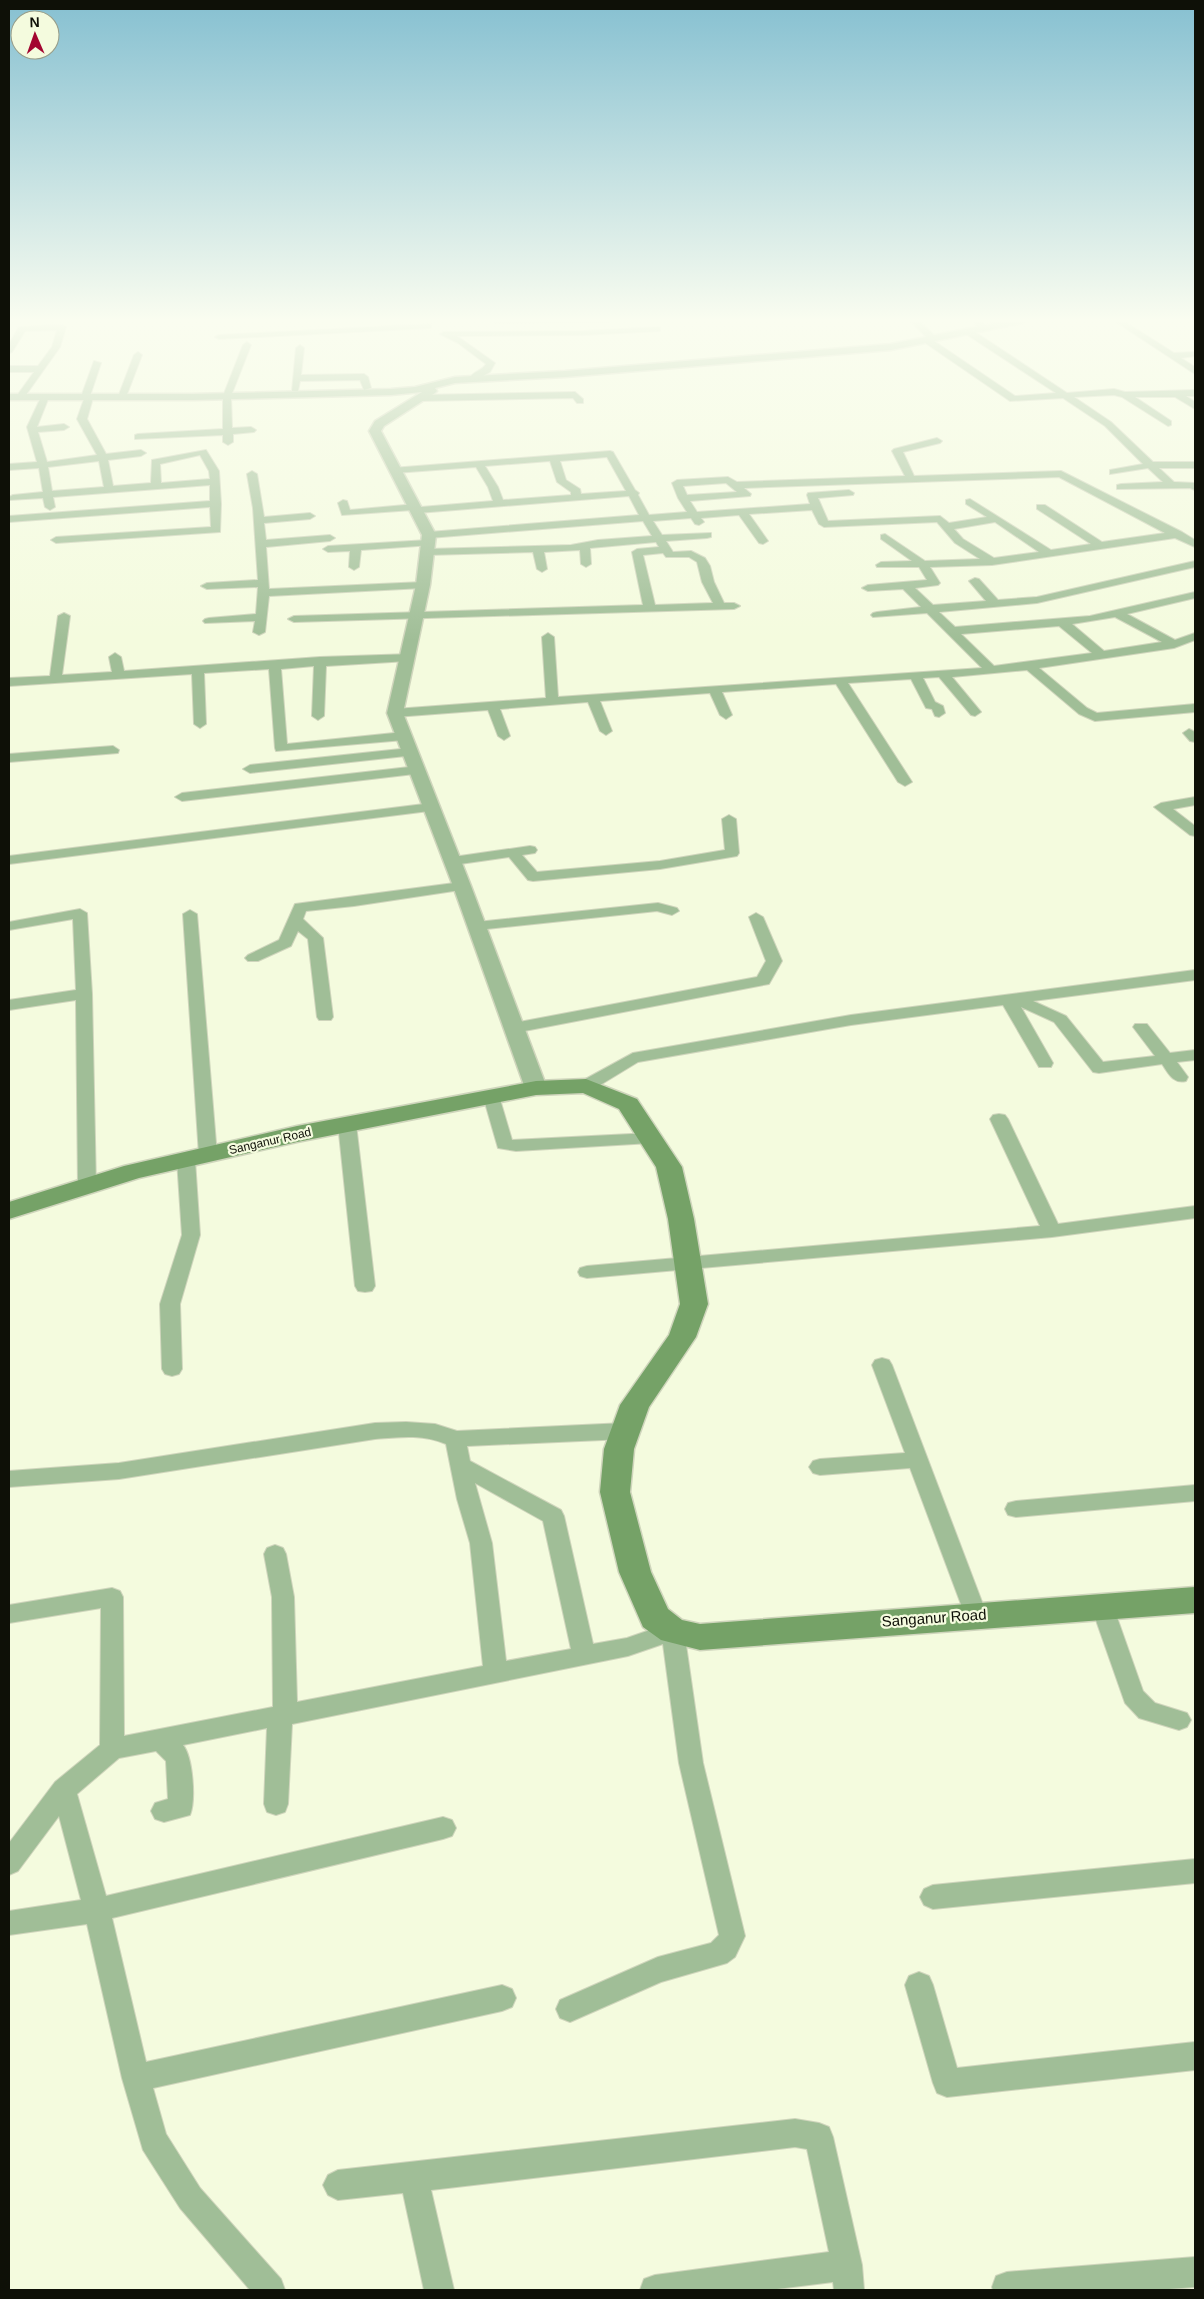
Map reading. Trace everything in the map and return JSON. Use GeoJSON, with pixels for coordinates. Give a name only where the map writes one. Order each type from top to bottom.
{"type":"FeatureCollection","features":[{"type":"Feature","properties":{"kind":"main road","name":"Sanganur Road"},"geometry":{"type":"LineString","coordinates":[[9,1211],[133,1172],[347,1124],[536,1088],[586,1086]]}},
{"type":"Feature","properties":{"kind":"main road"},"geometry":{"type":"LineString","coordinates":[[586,1086],[628,1104],[669,1167],[688,1263],[694,1304],[682,1337],[635,1405],[619,1449],[615,1492],[635,1572],[655,1618],[673,1631]]}},
{"type":"Feature","properties":{"kind":"main road","name":"Sanganur Road"},"geometry":{"type":"LineString","coordinates":[[673,1631],[700,1637],[1195,1600]]}},
{"type":"Feature","properties":{"kind":"street"},"geometry":{"type":"LineString","coordinates":[[61,427],[33,430],[43,465],[56,543],[216,530],[214,471],[203,452],[155,462],[156,486]]}},
{"type":"Feature","properties":{"kind":"street"},"geometry":{"type":"LineString","coordinates":[[87,427],[103,457],[109,489]]}},
{"type":"Feature","properties":{"kind":"street"},"geometry":{"type":"LineString","coordinates":[[228,427],[228,443]]}},
{"type":"Feature","properties":{"kind":"street"},"geometry":{"type":"LineString","coordinates":[[377,427],[375,431],[417,509],[428,543],[423,585],[395,713],[453,861],[536,1088]]}},
{"type":"Feature","properties":{"kind":"street"},"geometry":{"type":"LineString","coordinates":[[1111,427],[1167,481]]}},
{"type":"Feature","properties":{"kind":"street"},"geometry":{"type":"LineString","coordinates":[[138,437],[251,430]]}},
{"type":"Feature","properties":{"kind":"street"},"geometry":{"type":"LineString","coordinates":[[173,435],[173,452]]}},
{"type":"Feature","properties":{"kind":"street"},"geometry":{"type":"LineString","coordinates":[[912,479],[897,451],[937,441]]}},
{"type":"Feature","properties":{"kind":"street"},"geometry":{"type":"LineString","coordinates":[[9,468],[141,452]]}},
{"type":"Feature","properties":{"kind":"street"},"geometry":{"type":"LineString","coordinates":[[395,470],[610,454],[634,493],[646,518],[670,555],[691,554],[701,560],[705,566],[708,582],[720,606]]}},
{"type":"Feature","properties":{"kind":"street"},"geometry":{"type":"LineString","coordinates":[[554,458],[562,482],[568,484],[576,491],[576,498]]}},
{"type":"Feature","properties":{"kind":"street"},"geometry":{"type":"LineString","coordinates":[[479,464],[493,487],[499,504]]}},
{"type":"Feature","properties":{"kind":"street"},"geometry":{"type":"LineString","coordinates":[[1113,472],[1151,465],[1195,467]]}},
{"type":"Feature","properties":{"kind":"street"},"geometry":{"type":"LineString","coordinates":[[1167,481],[1195,467]]}},
{"type":"Feature","properties":{"kind":"street"},"geometry":{"type":"LineString","coordinates":[[252,474],[259,520],[264,588],[259,632]]}},
{"type":"Feature","properties":{"kind":"street"},"geometry":{"type":"LineString","coordinates":[[737,485],[1060,474],[1195,544]]}},
{"type":"Feature","properties":{"kind":"street"},"geometry":{"type":"LineString","coordinates":[[428,543],[538,548],[586,546],[659,538],[710,539],[683,498],[677,483],[728,480],[737,485],[746,494],[683,498]]}},
{"type":"Feature","properties":{"kind":"street"},"geometry":{"type":"LineString","coordinates":[[1120,488],[1167,481],[1193,485],[1195,487]]}},
{"type":"Feature","properties":{"kind":"street"},"geometry":{"type":"LineString","coordinates":[[13,498],[215,482]]}},
{"type":"Feature","properties":{"kind":"street"},"geometry":{"type":"LineString","coordinates":[[343,503],[346,513],[499,504],[634,493]]}},
{"type":"Feature","properties":{"kind":"street"},"geometry":{"type":"LineString","coordinates":[[849,493],[812,495],[824,524],[940,519],[959,541],[992,562]]}},
{"type":"Feature","properties":{"kind":"street"},"geometry":{"type":"LineString","coordinates":[[970,502],[1050,554]]}},
{"type":"Feature","properties":{"kind":"street"},"geometry":{"type":"LineString","coordinates":[[9,519],[216,504]]}},
{"type":"Feature","properties":{"kind":"street"},"geometry":{"type":"LineString","coordinates":[[261,544],[329,544],[356,547],[428,543],[646,518],[816,506]]}},
{"type":"Feature","properties":{"kind":"street"},"geometry":{"type":"LineString","coordinates":[[1041,507],[1101,546]]}},
{"type":"Feature","properties":{"kind":"street"},"geometry":{"type":"LineString","coordinates":[[742,512],[763,541]]}},
{"type":"Feature","properties":{"kind":"street"},"geometry":{"type":"LineString","coordinates":[[259,520],[310,516]]}},
{"type":"Feature","properties":{"kind":"street"},"geometry":{"type":"LineString","coordinates":[[945,527],[997,518]]}},
{"type":"Feature","properties":{"kind":"street"},"geometry":{"type":"LineString","coordinates":[[881,565],[992,562],[1178,534]]}},
{"type":"Feature","properties":{"kind":"street"},"geometry":{"type":"LineString","coordinates":[[868,588],[934,584],[923,564],[884,537]]}},
{"type":"Feature","properties":{"kind":"street"},"geometry":{"type":"LineString","coordinates":[[586,546],[586,564]]}},
{"type":"Feature","properties":{"kind":"street"},"geometry":{"type":"LineString","coordinates":[[354,567],[356,547]]}},
{"type":"Feature","properties":{"kind":"street"},"geometry":{"type":"LineString","coordinates":[[538,548],[542,569]]}},
{"type":"Feature","properties":{"kind":"street"},"geometry":{"type":"LineString","coordinates":[[650,609],[637,552],[666,550]]}},
{"type":"Feature","properties":{"kind":"street"},"geometry":{"type":"LineString","coordinates":[[877,615],[1037,600],[1195,564]]}},
{"type":"Feature","properties":{"kind":"street"},"geometry":{"type":"LineString","coordinates":[[975,581],[995,604]]}},
{"type":"Feature","properties":{"kind":"street"},"geometry":{"type":"LineString","coordinates":[[207,586],[264,588],[423,585]]}},
{"type":"Feature","properties":{"kind":"street"},"geometry":{"type":"LineString","coordinates":[[906,586],[991,670]]}},
{"type":"Feature","properties":{"kind":"street"},"geometry":{"type":"LineString","coordinates":[[952,631],[1090,619],[1195,595]]}},
{"type":"Feature","properties":{"kind":"street"},"geometry":{"type":"LineString","coordinates":[[294,619],[415,617],[734,606]]}},
{"type":"Feature","properties":{"kind":"street"},"geometry":{"type":"LineString","coordinates":[[1116,613],[1174,644]]}},
{"type":"Feature","properties":{"kind":"street"},"geometry":{"type":"LineString","coordinates":[[56,677],[64,616]]}},
{"type":"Feature","properties":{"kind":"street"},"geometry":{"type":"LineString","coordinates":[[209,621],[261,617]]}},
{"type":"Feature","properties":{"kind":"street"},"geometry":{"type":"LineString","coordinates":[[1062,622],[1103,656]]}},
{"type":"Feature","properties":{"kind":"street"},"geometry":{"type":"LineString","coordinates":[[395,713],[991,670],[1103,656],[1174,644],[1195,636]]}},
{"type":"Feature","properties":{"kind":"street"},"geometry":{"type":"LineString","coordinates":[[548,637],[552,702]]}},
{"type":"Feature","properties":{"kind":"street"},"geometry":{"type":"LineString","coordinates":[[114,657],[118,674]]}},
{"type":"Feature","properties":{"kind":"street"},"geometry":{"type":"LineString","coordinates":[[9,682],[56,677],[408,657]]}},
{"type":"Feature","properties":{"kind":"street"},"geometry":{"type":"LineString","coordinates":[[318,716],[320,661]]}},
{"type":"Feature","properties":{"kind":"street"},"geometry":{"type":"LineString","coordinates":[[276,664],[281,748],[404,736]]}},
{"type":"Feature","properties":{"kind":"street"},"geometry":{"type":"LineString","coordinates":[[1029,666],[1083,711],[1095,717],[1195,708]]}},
{"type":"Feature","properties":{"kind":"street"},"geometry":{"type":"LineString","coordinates":[[198,670],[200,724]]}},
{"type":"Feature","properties":{"kind":"street"},"geometry":{"type":"LineString","coordinates":[[943,674],[975,712]]}},
{"type":"Feature","properties":{"kind":"street"},"geometry":{"type":"LineString","coordinates":[[916,676],[930,705],[938,706],[939,713]]}},
{"type":"Feature","properties":{"kind":"street"},"geometry":{"type":"LineString","coordinates":[[840,680],[905,782]]}},
{"type":"Feature","properties":{"kind":"street"},"geometry":{"type":"LineString","coordinates":[[715,689],[726,715]]}},
{"type":"Feature","properties":{"kind":"street"},"geometry":{"type":"LineString","coordinates":[[593,699],[606,731]]}},
{"type":"Feature","properties":{"kind":"street"},"geometry":{"type":"LineString","coordinates":[[493,706],[504,736]]}},
{"type":"Feature","properties":{"kind":"street"},"geometry":{"type":"LineString","coordinates":[[11,755],[113,750]]}},
{"type":"Feature","properties":{"kind":"street"},"geometry":{"type":"LineString","coordinates":[[250,769],[410,752]]}},
{"type":"Feature","properties":{"kind":"street"},"geometry":{"type":"LineString","coordinates":[[182,797],[418,770]]}},
{"type":"Feature","properties":{"kind":"street"},"geometry":{"type":"LineString","coordinates":[[1195,801],[1161,807],[1195,832]]}},
{"type":"Feature","properties":{"kind":"street"},"geometry":{"type":"LineString","coordinates":[[9,860],[432,807]]}},
{"type":"Feature","properties":{"kind":"street"},"geometry":{"type":"LineString","coordinates":[[513,853],[533,877],[660,865],[732,854],[729,819]]}},
{"type":"Feature","properties":{"kind":"street"},"geometry":{"type":"LineString","coordinates":[[453,861],[530,850]]}},
{"type":"Feature","properties":{"kind":"street"},"geometry":{"type":"LineString","coordinates":[[253,958],[286,943],[300,907],[354,902],[462,886]]}},
{"type":"Feature","properties":{"kind":"street"},"geometry":{"type":"LineString","coordinates":[[477,926],[658,907],[672,911]]}},
{"type":"Feature","properties":{"kind":"street"},"geometry":{"type":"LineString","coordinates":[[9,926],[80,913],[84,994],[87,1187]]}},
{"type":"Feature","properties":{"kind":"street"},"geometry":{"type":"LineString","coordinates":[[172,1369],[170,1304],[190,1235],[197,1158],[190,914]]}},
{"type":"Feature","properties":{"kind":"street"},"geometry":{"type":"LineString","coordinates":[[514,1028],[763,981],[774,961],[756,917]]}},
{"type":"Feature","properties":{"kind":"street"},"geometry":{"type":"LineString","coordinates":[[295,920],[315,938],[325,1017]]}},
{"type":"Feature","properties":{"kind":"street"},"geometry":{"type":"LineString","coordinates":[[586,1086],[633,1058],[851,1020],[1195,975]]}},
{"type":"Feature","properties":{"kind":"street"},"geometry":{"type":"LineString","coordinates":[[9,1005],[84,994]]}},
{"type":"Feature","properties":{"kind":"street"},"geometry":{"type":"LineString","coordinates":[[1011,999],[1060,1018],[1099,1068],[1195,1055]]}},
{"type":"Feature","properties":{"kind":"street"},"geometry":{"type":"LineString","coordinates":[[1011,999],[1045,1063]]}},
{"type":"Feature","properties":{"kind":"street"},"geometry":{"type":"LineString","coordinates":[[1141,1027],[1180,1077]]}},
{"type":"Feature","properties":{"kind":"street"},"geometry":{"type":"LineString","coordinates":[[491,1096],[504,1144],[516,1146],[650,1138]]}},
{"type":"Feature","properties":{"kind":"street"},"geometry":{"type":"LineString","coordinates":[[999,1119],[1052,1231]]}},
{"type":"Feature","properties":{"kind":"street"},"geometry":{"type":"LineString","coordinates":[[347,1124],[365,1286]]}},
{"type":"Feature","properties":{"kind":"street"},"geometry":{"type":"LineString","coordinates":[[587,1272],[1052,1231],[1195,1212]]}},
{"type":"Feature","properties":{"kind":"street"},"geometry":{"type":"LineString","coordinates":[[882,1365],[976,1615]]}},
{"type":"Feature","properties":{"kind":"street"},"geometry":{"type":"LineString","coordinates":[[9,1478],[119,1471],[375,1431],[414,1428],[438,1431],[455,1439],[625,1431]]}},
{"type":"Feature","properties":{"kind":"street"},"geometry":{"type":"LineString","coordinates":[[455,1439],[468,1499],[481,1543],[496,1673]]}},
{"type":"Feature","properties":{"kind":"street"},"geometry":{"type":"LineString","coordinates":[[820,1467],[918,1460]]}},
{"type":"Feature","properties":{"kind":"street"},"geometry":{"type":"LineString","coordinates":[[460,1465],[553,1516],[584,1655]]}},
{"type":"Feature","properties":{"kind":"street"},"geometry":{"type":"LineString","coordinates":[[1016,1509],[1195,1493]]}},
{"type":"Feature","properties":{"kind":"street"},"geometry":{"type":"LineString","coordinates":[[275,1554],[283,1597],[282,1715],[276,1804]]}},
{"type":"Feature","properties":{"kind":"street"},"geometry":{"type":"LineString","coordinates":[[9,1614],[112,1597],[112,1749]]}},
{"type":"Feature","properties":{"kind":"street"},"geometry":{"type":"LineString","coordinates":[[1102,1606],[1133,1696],[1147,1711],[1179,1720]]}},
{"type":"Feature","properties":{"kind":"street"},"geometry":{"type":"LineString","coordinates":[[9,1863],[64,1790],[112,1749],[628,1647],[673,1631],[691,1763],[732,1936],[726,1948],[718,1954],[658,1970],[570,2008]]}},
{"type":"Feature","properties":{"kind":"street"},"geometry":{"type":"LineString","coordinates":[[161,1739],[178,1757],[181,1807],[164,1811]]}},
{"type":"Feature","properties":{"kind":"street"},"geometry":{"type":"LineString","coordinates":[[64,1790],[97,1910],[136,2078],[153,2140],[190,2198],[270,2290]]}},
{"type":"Feature","properties":{"kind":"street"},"geometry":{"type":"LineString","coordinates":[[9,1923],[97,1910],[443,1828]]}},
{"type":"Feature","properties":{"kind":"street"},"geometry":{"type":"LineString","coordinates":[[933,1897],[1195,1871]]}},
{"type":"Feature","properties":{"kind":"street"},"geometry":{"type":"LineString","coordinates":[[920,1985],[947,2084],[1195,2056]]}},
{"type":"Feature","properties":{"kind":"street"},"geometry":{"type":"LineString","coordinates":[[136,2078],[502,1998]]}},
{"type":"Feature","properties":{"kind":"street"},"geometry":{"type":"LineString","coordinates":[[338,2185],[795,2134],[820,2137],[848,2278],[655,2290]]}},
{"type":"Feature","properties":{"kind":"street"},"geometry":{"type":"LineString","coordinates":[[414,2177],[439,2290]]}},
{"type":"Feature","properties":{"kind":"street"},"geometry":{"type":"LineString","coordinates":[[1007,2287],[1195,2272]]}}]}
